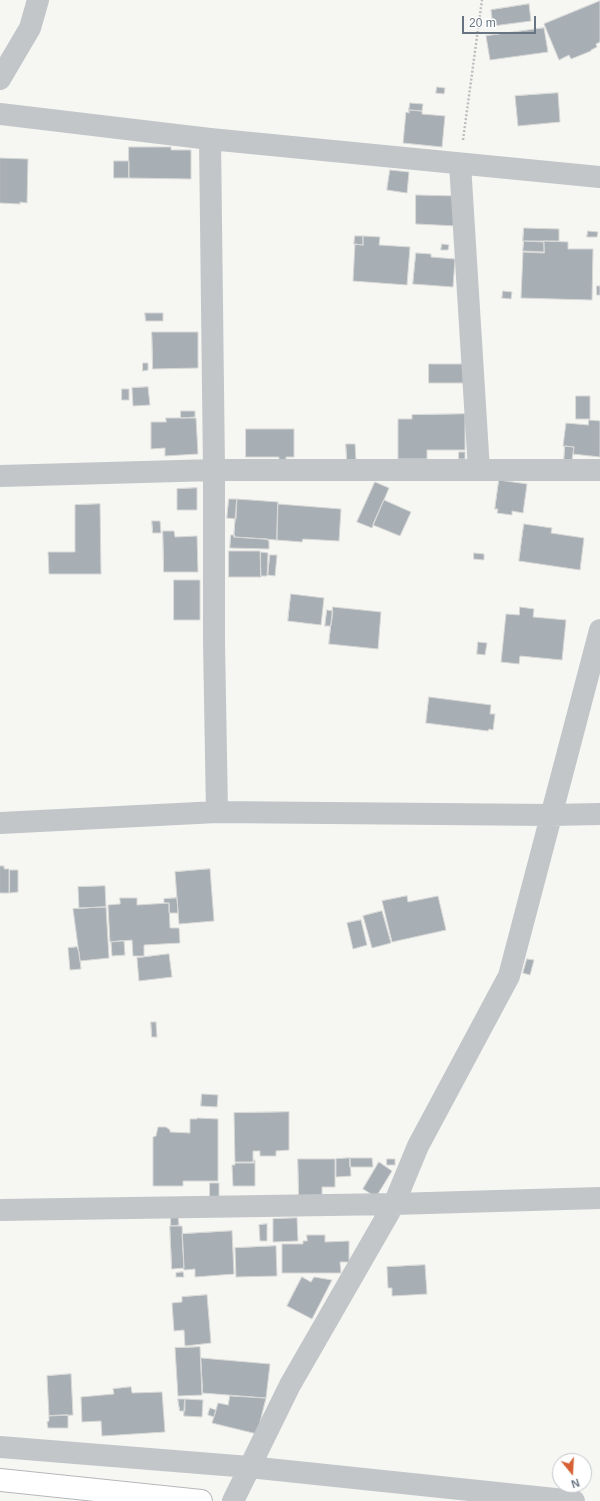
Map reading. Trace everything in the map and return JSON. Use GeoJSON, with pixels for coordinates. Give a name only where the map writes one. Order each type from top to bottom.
{"type":"FeatureCollection","features":[{"type":"Feature","properties":{"kind":"highway"},"geometry":{"type":"LineString","coordinates":[[0,1480],[201,1501]]}},
{"type":"Feature","properties":{"kind":"street"},"geometry":{"type":"LineString","coordinates":[[0,79],[30,28],[38,0]]}},
{"type":"Feature","properties":{"kind":"street"},"geometry":{"type":"LineString","coordinates":[[0,114],[210,139],[600,177]]}},
{"type":"Feature","properties":{"kind":"street"},"geometry":{"type":"LineString","coordinates":[[210,139],[214,470],[214,642],[217,812]]}},
{"type":"Feature","properties":{"kind":"street"},"geometry":{"type":"LineString","coordinates":[[460,164],[479,470]]}},
{"type":"Feature","properties":{"kind":"street"},"geometry":{"type":"LineString","coordinates":[[0,476],[214,470],[600,470]]}},
{"type":"Feature","properties":{"kind":"street"},"geometry":{"type":"LineString","coordinates":[[233,1501],[290,1385],[394,1204],[418,1146],[509,976],[550,815],[600,630]]}},
{"type":"Feature","properties":{"kind":"street"},"geometry":{"type":"LineString","coordinates":[[0,823],[217,812],[550,815],[600,814]]}},
{"type":"Feature","properties":{"kind":"street"},"geometry":{"type":"LineString","coordinates":[[0,1210],[394,1204],[600,1198]]}},
{"type":"Feature","properties":{"kind":"street"},"geometry":{"type":"LineString","coordinates":[[0,1447],[249,1467],[561,1500]]}},
{"type":"Feature","properties":{"kind":"path"},"geometry":{"type":"LineString","coordinates":[[460,164],[482,0]]}},
{"type":"Feature","properties":{"kind":"building"},"geometry":{"type":"Polygon","coordinates":[[[600,1],[600,42],[596,44],[597,47],[571,59],[569,55],[559,60],[544,24],[600,1]]]}},
{"type":"Feature","properties":{"kind":"building"},"geometry":{"type":"Polygon","coordinates":[[[529,4],[531,21],[493,26],[491,10],[529,4]]]}},
{"type":"Feature","properties":{"kind":"building"},"geometry":{"type":"Polygon","coordinates":[[[544,28],[548,52],[490,60],[486,36],[544,28]]]}},
{"type":"Feature","properties":{"kind":"building"},"geometry":{"type":"Polygon","coordinates":[[[437,87],[445,88],[444,94],[436,93],[437,87]]]}},
{"type":"Feature","properties":{"kind":"building"},"geometry":{"type":"Polygon","coordinates":[[[558,93],[560,122],[518,126],[515,96],[558,93]]]}},
{"type":"Feature","properties":{"kind":"building"},"geometry":{"type":"Polygon","coordinates":[[[410,103],[423,104],[422,111],[409,110],[410,103]]]}},
{"type":"Feature","properties":{"kind":"building"},"geometry":{"type":"Polygon","coordinates":[[[409,110],[422,111],[422,114],[445,116],[442,147],[403,143],[406,112],[409,113],[409,110]]]}},
{"type":"Feature","properties":{"kind":"building"},"geometry":{"type":"Polygon","coordinates":[[[129,147],[171,147],[171,150],[191,150],[191,179],[129,178],[129,147]]]}},
{"type":"Feature","properties":{"kind":"building"},"geometry":{"type":"Polygon","coordinates":[[[0,158],[28,159],[27,203],[0,203],[0,158]]]}},
{"type":"Feature","properties":{"kind":"building"},"geometry":{"type":"Polygon","coordinates":[[[114,161],[129,161],[129,178],[114,178],[114,161]]]}},
{"type":"Feature","properties":{"kind":"building"},"geometry":{"type":"Polygon","coordinates":[[[390,170],[409,172],[407,193],[387,190],[390,170]]]}},
{"type":"Feature","properties":{"kind":"building"},"geometry":{"type":"Polygon","coordinates":[[[416,195],[458,196],[457,226],[416,224],[416,195]]]}},
{"type":"Feature","properties":{"kind":"building"},"geometry":{"type":"Polygon","coordinates":[[[524,228],[559,229],[559,241],[523,241],[524,228]]]}},
{"type":"Feature","properties":{"kind":"building"},"geometry":{"type":"Polygon","coordinates":[[[588,231],[598,232],[597,237],[587,237],[588,231]]]}},
{"type":"Feature","properties":{"kind":"building"},"geometry":{"type":"Polygon","coordinates":[[[355,236],[363,236],[363,245],[354,244],[355,236]]]}},
{"type":"Feature","properties":{"kind":"building"},"geometry":{"type":"Polygon","coordinates":[[[363,236],[380,237],[379,245],[410,247],[407,285],[353,281],[355,244],[363,245],[363,236]]]}},
{"type":"Feature","properties":{"kind":"building"},"geometry":{"type":"Polygon","coordinates":[[[524,241],[544,242],[544,252],[523,251],[524,241]]]}},
{"type":"Feature","properties":{"kind":"building"},"geometry":{"type":"Polygon","coordinates":[[[544,241],[568,242],[568,249],[593,249],[592,300],[521,298],[523,252],[544,253],[544,241]]]}},
{"type":"Feature","properties":{"kind":"building"},"geometry":{"type":"Polygon","coordinates":[[[442,244],[449,245],[448,250],[441,250],[442,244]]]}},
{"type":"Feature","properties":{"kind":"building"},"geometry":{"type":"Polygon","coordinates":[[[416,253],[431,254],[431,257],[455,259],[453,287],[413,284],[416,253]]]}},
{"type":"Feature","properties":{"kind":"building"},"geometry":{"type":"Polygon","coordinates":[[[597,286],[600,286],[600,295],[597,295],[597,286]]]}},
{"type":"Feature","properties":{"kind":"building"},"geometry":{"type":"Polygon","coordinates":[[[503,291],[512,292],[511,299],[502,298],[503,291]]]}},
{"type":"Feature","properties":{"kind":"building"},"geometry":{"type":"Polygon","coordinates":[[[145,313],[163,313],[163,321],[146,321],[145,313]]]}},
{"type":"Feature","properties":{"kind":"building"},"geometry":{"type":"Polygon","coordinates":[[[152,332],[198,332],[198,368],[153,369],[152,332]]]}},
{"type":"Feature","properties":{"kind":"building"},"geometry":{"type":"Polygon","coordinates":[[[143,363],[148,363],[148,370],[143,371],[143,363]]]}},
{"type":"Feature","properties":{"kind":"building"},"geometry":{"type":"Polygon","coordinates":[[[429,364],[469,364],[469,383],[429,383],[429,364]]]}},
{"type":"Feature","properties":{"kind":"building"},"geometry":{"type":"Polygon","coordinates":[[[148,387],[150,405],[133,406],[132,388],[148,387]]]}},
{"type":"Feature","properties":{"kind":"building"},"geometry":{"type":"Polygon","coordinates":[[[122,389],[129,389],[129,400],[122,400],[122,389]]]}},
{"type":"Feature","properties":{"kind":"building"},"geometry":{"type":"Polygon","coordinates":[[[576,396],[590,396],[590,419],[576,419],[576,396]]]}},
{"type":"Feature","properties":{"kind":"building"},"geometry":{"type":"Polygon","coordinates":[[[181,411],[195,411],[195,417],[181,418],[181,411]]]}},
{"type":"Feature","properties":{"kind":"building"},"geometry":{"type":"Polygon","coordinates":[[[465,414],[465,450],[427,450],[427,459],[398,459],[398,419],[412,419],[412,415],[465,414]]]}},
{"type":"Feature","properties":{"kind":"building"},"geometry":{"type":"Polygon","coordinates":[[[166,418],[196,418],[198,454],[165,456],[165,448],[151,449],[151,422],[166,422],[166,418]]]}},
{"type":"Feature","properties":{"kind":"building"},"geometry":{"type":"Polygon","coordinates":[[[589,420],[600,421],[600,457],[573,454],[574,447],[563,446],[566,423],[588,425],[589,420]]]}},
{"type":"Feature","properties":{"kind":"building"},"geometry":{"type":"Polygon","coordinates":[[[246,429],[294,429],[294,457],[286,457],[286,461],[279,461],[279,457],[246,457],[246,429]]]}},
{"type":"Feature","properties":{"kind":"building"},"geometry":{"type":"Polygon","coordinates":[[[346,444],[355,444],[356,461],[347,462],[346,444]]]}},
{"type":"Feature","properties":{"kind":"building"},"geometry":{"type":"Polygon","coordinates":[[[565,446],[574,447],[572,460],[564,460],[565,446]]]}},
{"type":"Feature","properties":{"kind":"building"},"geometry":{"type":"Polygon","coordinates":[[[459,452],[465,452],[465,459],[459,459],[459,452]]]}},
{"type":"Feature","properties":{"kind":"building"},"geometry":{"type":"Polygon","coordinates":[[[499,480],[527,484],[523,513],[512,511],[512,515],[497,513],[498,509],[495,509],[499,480]]]}},
{"type":"Feature","properties":{"kind":"building"},"geometry":{"type":"Polygon","coordinates":[[[375,482],[389,488],[372,528],[357,522],[375,482]]]}},
{"type":"Feature","properties":{"kind":"building"},"geometry":{"type":"Polygon","coordinates":[[[197,488],[197,510],[177,510],[177,489],[197,488]]]}},
{"type":"Feature","properties":{"kind":"building"},"geometry":{"type":"Polygon","coordinates":[[[229,499],[237,499],[236,519],[227,518],[229,499]]]}},
{"type":"Feature","properties":{"kind":"building"},"geometry":{"type":"Polygon","coordinates":[[[237,499],[278,502],[277,540],[234,537],[237,499]]]}},
{"type":"Feature","properties":{"kind":"building"},"geometry":{"type":"Polygon","coordinates":[[[384,500],[411,512],[400,536],[373,525],[384,500]]]}},
{"type":"Feature","properties":{"kind":"building"},"geometry":{"type":"Polygon","coordinates":[[[100,504],[101,574],[49,574],[48,552],[75,552],[75,505],[100,504]]]}},
{"type":"Feature","properties":{"kind":"building"},"geometry":{"type":"Polygon","coordinates":[[[278,504],[341,509],[339,541],[303,539],[302,542],[277,540],[278,504]]]}},
{"type":"Feature","properties":{"kind":"building"},"geometry":{"type":"Polygon","coordinates":[[[152,521],[160,521],[161,533],[153,533],[152,521]]]}},
{"type":"Feature","properties":{"kind":"building"},"geometry":{"type":"Polygon","coordinates":[[[524,524],[552,528],[551,533],[584,538],[580,570],[519,561],[524,524]]]}},
{"type":"Feature","properties":{"kind":"building"},"geometry":{"type":"Polygon","coordinates":[[[163,531],[174,531],[175,537],[197,536],[198,572],[164,572],[163,531]]]}},
{"type":"Feature","properties":{"kind":"building"},"geometry":{"type":"Polygon","coordinates":[[[231,535],[235,535],[234,537],[268,539],[269,549],[230,548],[231,535]]]}},
{"type":"Feature","properties":{"kind":"building"},"geometry":{"type":"Polygon","coordinates":[[[229,551],[260,551],[261,577],[229,577],[229,551]]]}},
{"type":"Feature","properties":{"kind":"building"},"geometry":{"type":"Polygon","coordinates":[[[261,552],[268,553],[267,576],[261,576],[261,552]]]}},
{"type":"Feature","properties":{"kind":"building"},"geometry":{"type":"Polygon","coordinates":[[[474,553],[484,554],[484,560],[474,559],[474,553]]]}},
{"type":"Feature","properties":{"kind":"building"},"geometry":{"type":"Polygon","coordinates":[[[270,555],[277,555],[275,576],[268,575],[270,555]]]}},
{"type":"Feature","properties":{"kind":"building"},"geometry":{"type":"Polygon","coordinates":[[[174,580],[200,580],[200,620],[174,620],[174,580]]]}},
{"type":"Feature","properties":{"kind":"building"},"geometry":{"type":"Polygon","coordinates":[[[291,594],[324,598],[321,625],[288,621],[291,594]]]}},
{"type":"Feature","properties":{"kind":"building"},"geometry":{"type":"Polygon","coordinates":[[[333,607],[381,612],[378,649],[329,644],[333,607]]]}},
{"type":"Feature","properties":{"kind":"building"},"geometry":{"type":"Polygon","coordinates":[[[520,607],[534,609],[533,617],[566,620],[562,660],[520,656],[519,664],[501,662],[506,614],[519,615],[520,607]]]}},
{"type":"Feature","properties":{"kind":"building"},"geometry":{"type":"Polygon","coordinates":[[[327,610],[333,611],[331,626],[325,626],[327,610]]]}},
{"type":"Feature","properties":{"kind":"building"},"geometry":{"type":"Polygon","coordinates":[[[478,642],[487,643],[485,655],[477,654],[478,642]]]}},
{"type":"Feature","properties":{"kind":"building"},"geometry":{"type":"Polygon","coordinates":[[[429,697],[491,705],[490,714],[495,714],[493,730],[489,729],[488,731],[426,723],[429,697]]]}},
{"type":"Feature","properties":{"kind":"building"},"geometry":{"type":"Polygon","coordinates":[[[0,866],[4,866],[4,869],[9,869],[9,893],[0,893],[0,866]]]}},
{"type":"Feature","properties":{"kind":"building"},"geometry":{"type":"Polygon","coordinates":[[[210,869],[214,921],[179,924],[175,872],[210,869]]]}},
{"type":"Feature","properties":{"kind":"building"},"geometry":{"type":"Polygon","coordinates":[[[10,870],[18,870],[18,892],[10,893],[10,870]]]}},
{"type":"Feature","properties":{"kind":"building"},"geometry":{"type":"Polygon","coordinates":[[[105,886],[106,907],[79,908],[78,887],[105,886]]]}},
{"type":"Feature","properties":{"kind":"building"},"geometry":{"type":"Polygon","coordinates":[[[407,896],[408,902],[438,896],[446,930],[392,942],[382,901],[407,896]]]}},
{"type":"Feature","properties":{"kind":"building"},"geometry":{"type":"Polygon","coordinates":[[[120,898],[137,898],[137,905],[169,903],[170,928],[179,928],[180,943],[144,945],[144,956],[133,956],[132,940],[110,942],[108,905],[120,904],[120,898]]]}},
{"type":"Feature","properties":{"kind":"building"},"geometry":{"type":"Polygon","coordinates":[[[177,898],[178,913],[169,913],[169,903],[164,903],[164,899],[177,898]]]}},
{"type":"Feature","properties":{"kind":"building"},"geometry":{"type":"Polygon","coordinates":[[[106,907],[109,958],[80,961],[73,909],[106,907]]]}},
{"type":"Feature","properties":{"kind":"building"},"geometry":{"type":"Polygon","coordinates":[[[382,911],[391,943],[372,948],[363,916],[382,911]]]}},
{"type":"Feature","properties":{"kind":"building"},"geometry":{"type":"Polygon","coordinates":[[[361,920],[367,945],[353,949],[347,923],[361,920]]]}},
{"type":"Feature","properties":{"kind":"building"},"geometry":{"type":"Polygon","coordinates":[[[124,941],[125,955],[112,956],[111,942],[124,941]]]}},
{"type":"Feature","properties":{"kind":"building"},"geometry":{"type":"Polygon","coordinates":[[[77,947],[81,969],[70,970],[68,948],[77,947]]]}},
{"type":"Feature","properties":{"kind":"building"},"geometry":{"type":"Polygon","coordinates":[[[169,954],[172,977],[139,981],[137,958],[169,954]]]}},
{"type":"Feature","properties":{"kind":"building"},"geometry":{"type":"Polygon","coordinates":[[[527,959],[534,960],[530,975],[523,973],[527,959]]]}},
{"type":"Feature","properties":{"kind":"building"},"geometry":{"type":"Polygon","coordinates":[[[151,1022],[156,1022],[157,1037],[152,1037],[151,1022]]]}},
{"type":"Feature","properties":{"kind":"building"},"geometry":{"type":"Polygon","coordinates":[[[202,1094],[218,1095],[217,1107],[201,1106],[202,1094]]]}},
{"type":"Feature","properties":{"kind":"building"},"geometry":{"type":"Polygon","coordinates":[[[289,1112],[289,1150],[276,1151],[276,1156],[260,1156],[260,1151],[253,1151],[253,1162],[235,1162],[234,1113],[289,1112]]]}},
{"type":"Feature","properties":{"kind":"building"},"geometry":{"type":"Polygon","coordinates":[[[190,1119],[218,1119],[218,1181],[183,1181],[183,1186],[153,1186],[153,1137],[156,1136],[158,1127],[166,1127],[170,1130],[170,1132],[190,1133],[190,1119]]]}},
{"type":"Feature","properties":{"kind":"building"},"geometry":{"type":"Polygon","coordinates":[[[350,1158],[351,1176],[336,1177],[336,1159],[350,1158]]]}},
{"type":"Feature","properties":{"kind":"building"},"geometry":{"type":"Polygon","coordinates":[[[350,1158],[372,1158],[373,1167],[350,1167],[350,1158]]]}},
{"type":"Feature","properties":{"kind":"building"},"geometry":{"type":"Polygon","coordinates":[[[298,1159],[335,1159],[335,1187],[322,1187],[322,1199],[299,1199],[298,1159]]]}},
{"type":"Feature","properties":{"kind":"building"},"geometry":{"type":"Polygon","coordinates":[[[387,1159],[395,1159],[395,1165],[387,1165],[387,1159]]]}},
{"type":"Feature","properties":{"kind":"building"},"geometry":{"type":"Polygon","coordinates":[[[254,1160],[255,1186],[233,1186],[232,1165],[235,1165],[235,1163],[254,1163],[254,1160]]]}},
{"type":"Feature","properties":{"kind":"building"},"geometry":{"type":"Polygon","coordinates":[[[379,1162],[392,1171],[376,1197],[363,1189],[379,1162]]]}},
{"type":"Feature","properties":{"kind":"building"},"geometry":{"type":"Polygon","coordinates":[[[210,1183],[219,1183],[219,1198],[210,1198],[210,1183]]]}},
{"type":"Feature","properties":{"kind":"building"},"geometry":{"type":"Polygon","coordinates":[[[171,1217],[178,1217],[179,1225],[171,1226],[171,1217]]]}},
{"type":"Feature","properties":{"kind":"building"},"geometry":{"type":"Polygon","coordinates":[[[297,1218],[298,1241],[273,1242],[273,1219],[297,1218]]]}},
{"type":"Feature","properties":{"kind":"building"},"geometry":{"type":"Polygon","coordinates":[[[267,1224],[267,1241],[260,1241],[259,1225],[267,1224]]]}},
{"type":"Feature","properties":{"kind":"building"},"geometry":{"type":"Polygon","coordinates":[[[170,1226],[182,1226],[184,1268],[172,1269],[170,1226]]]}},
{"type":"Feature","properties":{"kind":"building"},"geometry":{"type":"Polygon","coordinates":[[[232,1231],[234,1274],[195,1277],[195,1269],[184,1270],[182,1234],[232,1231]]]}},
{"type":"Feature","properties":{"kind":"building"},"geometry":{"type":"Polygon","coordinates":[[[307,1235],[325,1235],[325,1242],[349,1241],[349,1262],[340,1262],[341,1273],[282,1273],[282,1244],[303,1244],[303,1241],[307,1241],[307,1235]]]}},
{"type":"Feature","properties":{"kind":"building"},"geometry":{"type":"Polygon","coordinates":[[[276,1246],[277,1276],[236,1277],[235,1248],[276,1246]]]}},
{"type":"Feature","properties":{"kind":"building"},"geometry":{"type":"Polygon","coordinates":[[[425,1265],[427,1294],[392,1296],[392,1288],[388,1288],[387,1267],[425,1265]]]}},
{"type":"Feature","properties":{"kind":"building"},"geometry":{"type":"Polygon","coordinates":[[[183,1272],[184,1277],[176,1277],[176,1273],[183,1272]]]}},
{"type":"Feature","properties":{"kind":"building"},"geometry":{"type":"Polygon","coordinates":[[[302,1277],[311,1282],[314,1277],[332,1280],[312,1319],[287,1306],[302,1277]]]}},
{"type":"Feature","properties":{"kind":"building"},"geometry":{"type":"Polygon","coordinates":[[[207,1295],[211,1343],[185,1346],[184,1330],[174,1331],[172,1303],[182,1302],[182,1297],[207,1295]]]}},
{"type":"Feature","properties":{"kind":"building"},"geometry":{"type":"Polygon","coordinates":[[[200,1347],[202,1395],[178,1396],[175,1348],[200,1347]]]}},
{"type":"Feature","properties":{"kind":"building"},"geometry":{"type":"Polygon","coordinates":[[[201,1358],[270,1364],[266,1398],[203,1393],[201,1358]]]}},
{"type":"Feature","properties":{"kind":"building"},"geometry":{"type":"Polygon","coordinates":[[[71,1374],[73,1415],[49,1416],[47,1376],[71,1374]]]}},
{"type":"Feature","properties":{"kind":"building"},"geometry":{"type":"Polygon","coordinates":[[[131,1387],[132,1393],[162,1392],[165,1432],[102,1436],[101,1421],[82,1422],[81,1397],[114,1394],[113,1389],[131,1387]]]}},
{"type":"Feature","properties":{"kind":"building"},"geometry":{"type":"Polygon","coordinates":[[[230,1396],[266,1398],[257,1434],[212,1423],[218,1403],[228,1405],[230,1396]]]}},
{"type":"Feature","properties":{"kind":"building"},"geometry":{"type":"Polygon","coordinates":[[[178,1399],[185,1399],[185,1411],[180,1411],[178,1399]]]}},
{"type":"Feature","properties":{"kind":"building"},"geometry":{"type":"Polygon","coordinates":[[[185,1399],[203,1400],[202,1417],[184,1416],[185,1399]]]}},
{"type":"Feature","properties":{"kind":"building"},"geometry":{"type":"Polygon","coordinates":[[[210,1408],[216,1410],[214,1417],[208,1415],[210,1408]]]}},
{"type":"Feature","properties":{"kind":"building"},"geometry":{"type":"Polygon","coordinates":[[[68,1415],[68,1428],[48,1428],[47,1422],[49,1421],[49,1416],[68,1415]]]}}]}
